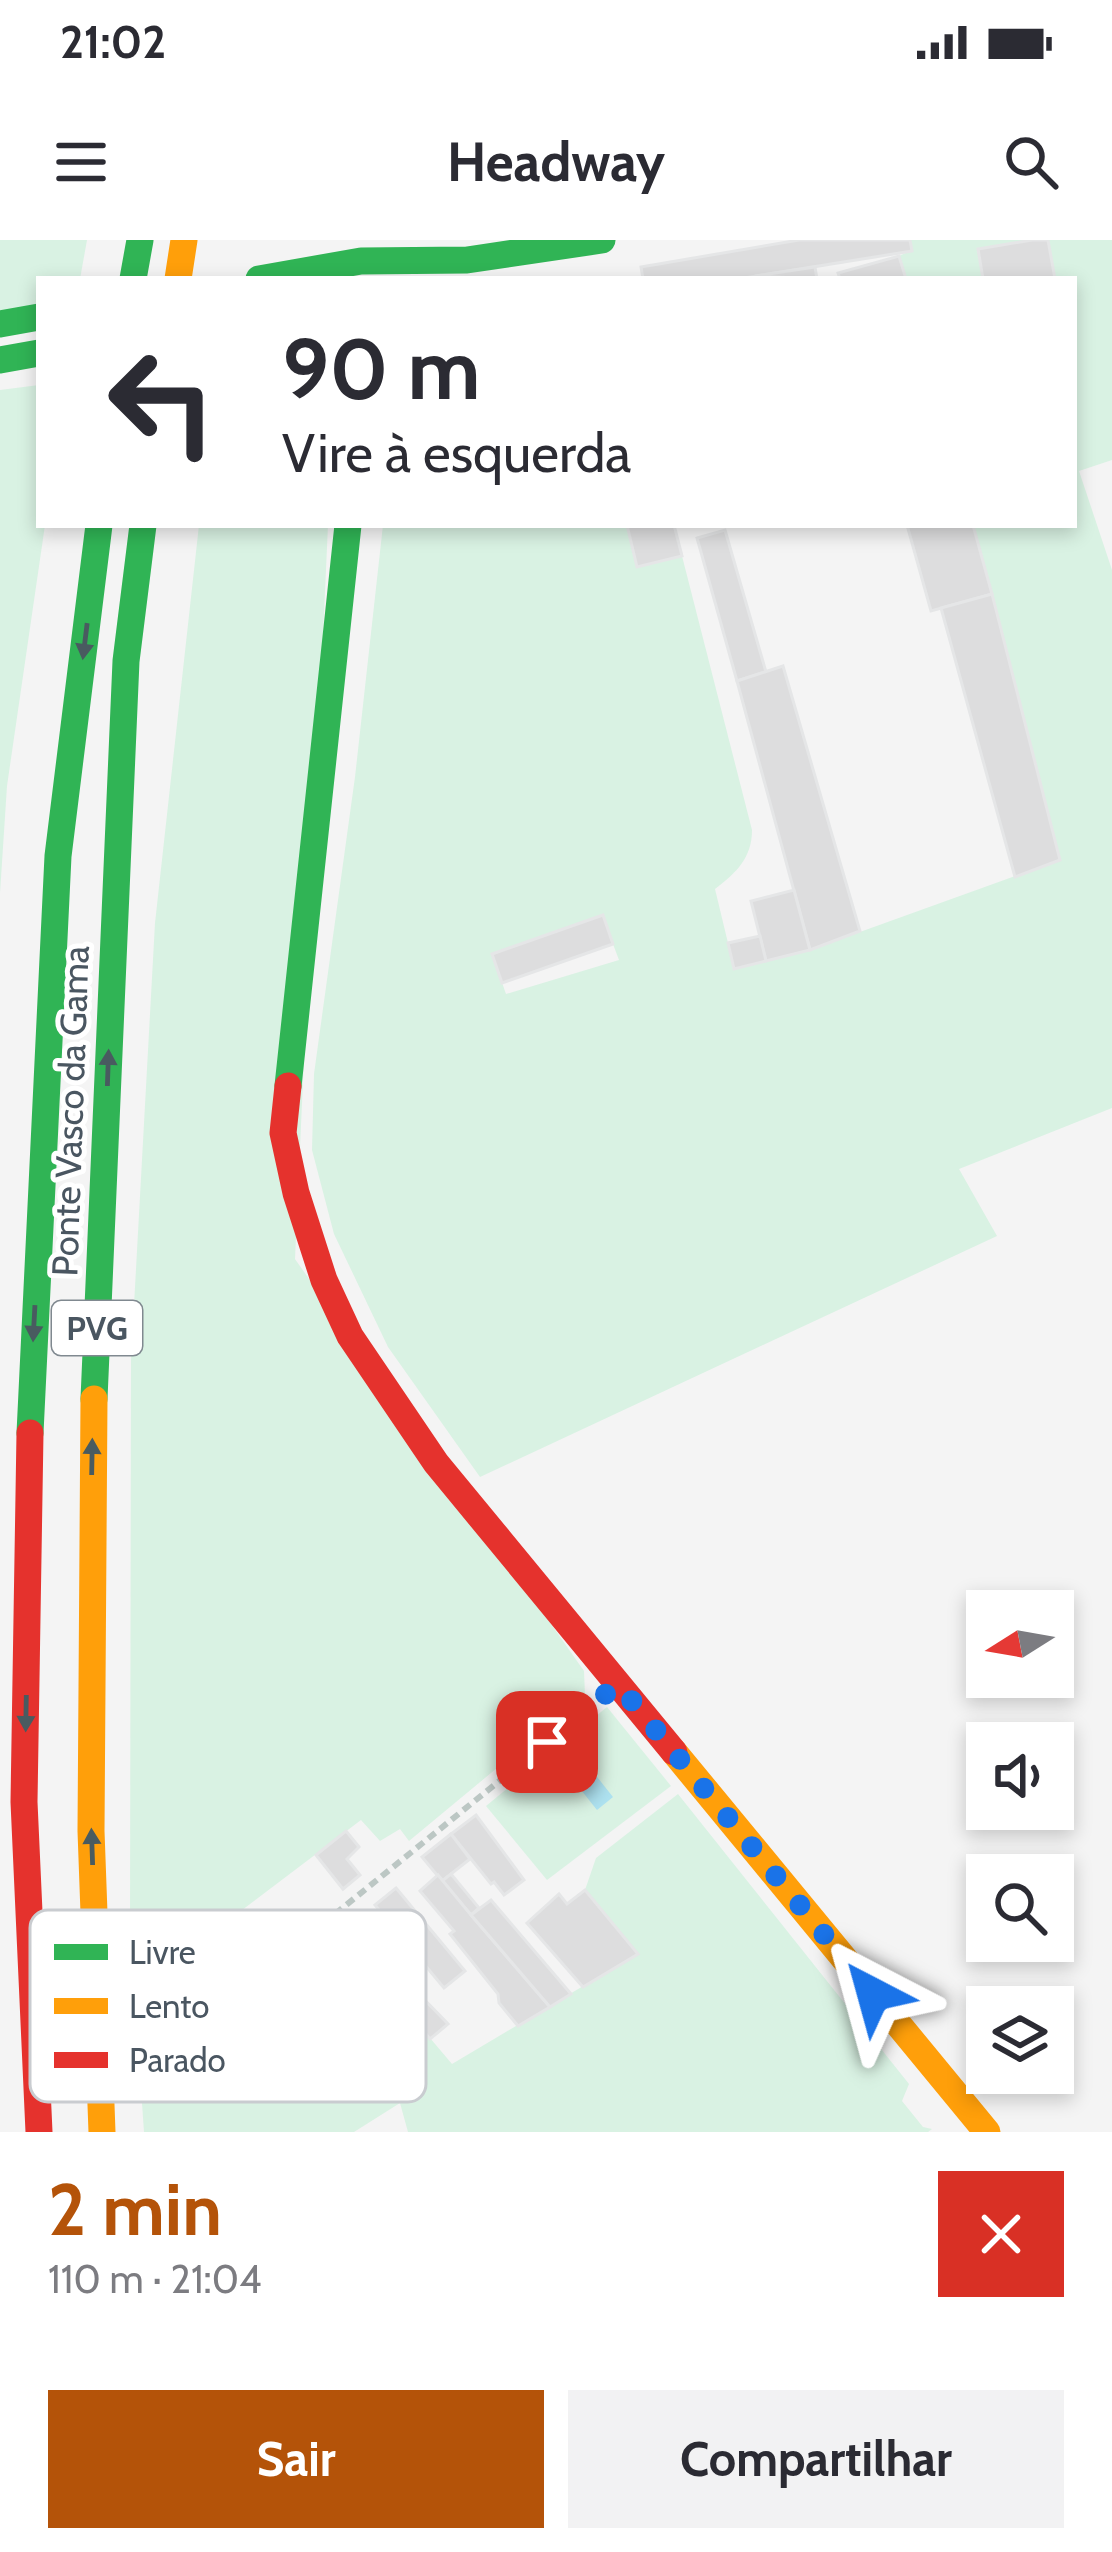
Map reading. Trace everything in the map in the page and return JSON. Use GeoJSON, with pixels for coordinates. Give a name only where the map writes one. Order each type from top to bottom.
{"type":"FeatureCollection","features":[{"type":"Feature","properties":{"kind":"main road"},"geometry":{"type":"LineString","coordinates":[[134,276],[140,240]]}},
{"type":"Feature","properties":{"kind":"main road"},"geometry":{"type":"LineString","coordinates":[[178,276],[184,240]]}},
{"type":"Feature","properties":{"kind":"main road"},"geometry":{"type":"LineString","coordinates":[[294,276],[467,260],[602,240]]}},
{"type":"Feature","properties":{"kind":"main road"},"geometry":{"type":"LineString","coordinates":[[422,276],[467,260]]}},
{"type":"Feature","properties":{"kind":"main road"},"geometry":{"type":"LineString","coordinates":[[0,324],[36,318]]}},
{"type":"Feature","properties":{"kind":"main road"},"geometry":{"type":"LineString","coordinates":[[0,360],[36,354]]}},
{"type":"Feature","properties":{"kind":"main road","name":"Ponte Vasco da Gama"},"geometry":{"type":"LineString","coordinates":[[30,1934],[24,1802],[30,1415],[58,856],[100,528]]}},
{"type":"Feature","properties":{"kind":"main road","name":"Ponte Vasco da Gama"},"geometry":{"type":"LineString","coordinates":[[94,1910],[92,1456],[126,661],[142,528]]}},
{"type":"Feature","properties":{"kind":"main road"},"geometry":{"type":"LineString","coordinates":[[348,528],[283,1133],[293,1190],[310,1245],[363,1359],[436,1463],[987,2132]]}},
{"type":"Feature","properties":{"kind":"main road","name":"Ponte Vasco da Gama"},"geometry":{"type":"LineString","coordinates":[[38,2102],[39,2132]]}},
{"type":"Feature","properties":{"kind":"main road","name":"Ponte Vasco da Gama"},"geometry":{"type":"LineString","coordinates":[[101,2102],[102,2132]]}},
{"type":"Feature","properties":{"kind":"path"},"geometry":{"type":"LineString","coordinates":[[340,1910],[618,1684]]}},
{"type":"Feature","properties":{"kind":"green space"},"geometry":{"type":"Polygon","coordinates":[[[0,240],[87,240],[81,276],[36,276],[36,318],[0,324],[0,240]]]}},
{"type":"Feature","properties":{"kind":"green space"},"geometry":{"type":"Polygon","coordinates":[[[910,240],[1032,240],[978,249],[982,276],[905,276],[899,256],[912,250],[910,240]]]}},
{"type":"Feature","properties":{"kind":"green space"},"geometry":{"type":"Polygon","coordinates":[[[1048,240],[1112,240],[1112,460],[1079,471],[1112,570],[1112,1108],[959,1169],[997,1236],[480,1477],[388,1347],[334,1234],[312,1150],[314,1074],[355,777],[383,528],[628,528],[637,567],[682,556],[752,830],[741,864],[715,889],[734,968],[810,950],[1060,860],[972,528],[1077,528],[1077,276],[1054,276],[1048,240]],[[602,915],[492,954],[506,994],[619,960],[602,915]]]}},
{"type":"Feature","properties":{"kind":"green space"},"geometry":{"type":"Polygon","coordinates":[[[36,385],[36,528],[45,528],[7,786],[0,893],[0,390],[36,385]]]}},
{"type":"Feature","properties":{"kind":"green space"},"geometry":{"type":"Polygon","coordinates":[[[199,528],[328,528],[295,1259],[584,1671],[585,1695],[409,1841],[400,1829],[380,1841],[361,1820],[242,1910],[130,1910],[131,1360],[155,923],[199,528]]]}},
{"type":"Feature","properties":{"kind":"green space"},"geometry":{"type":"Polygon","coordinates":[[[607,1707],[671,1786],[547,1880],[486,1806],[607,1707]]]}},
{"type":"Feature","properties":{"kind":"green space"},"geometry":{"type":"Polygon","coordinates":[[[678,1794],[909,2084],[902,2101],[923,2127],[932,2129],[408,2132],[400,2103],[354,2132],[144,2132],[142,2102],[426,2102],[426,2033],[452,2064],[637,1954],[585,1890],[596,1858],[678,1794]]]}},
{"type":"Feature","properties":{"kind":"water"},"geometry":{"type":"Polygon","coordinates":[[[586,1763],[613,1797],[597,1810],[570,1776],[586,1763]]]}},
{"type":"Feature","properties":{"kind":"building"},"geometry":{"type":"Polygon","coordinates":[[[799,240],[910,240],[912,251],[757,276],[642,276],[641,267],[799,240]]]}},
{"type":"Feature","properties":{"kind":"building"},"geometry":{"type":"Polygon","coordinates":[[[1048,240],[1054,276],[982,276],[978,249],[1048,240]]]}},
{"type":"Feature","properties":{"kind":"building"},"geometry":{"type":"Polygon","coordinates":[[[899,256],[905,276],[839,276],[899,256]]]}},
{"type":"Feature","properties":{"kind":"building"},"geometry":{"type":"Polygon","coordinates":[[[815,267],[816,276],[755,276],[815,267]]]}},
{"type":"Feature","properties":{"kind":"building"},"geometry":{"type":"Polygon","coordinates":[[[628,528],[675,528],[682,556],[637,567],[628,528]]]}},
{"type":"Feature","properties":{"kind":"building"},"geometry":{"type":"Polygon","coordinates":[[[908,528],[974,528],[992,594],[931,611],[908,528]]]}},
{"type":"Feature","properties":{"kind":"building"},"geometry":{"type":"Polygon","coordinates":[[[725,530],[766,672],[737,681],[697,538],[725,530]]]}},
{"type":"Feature","properties":{"kind":"building"},"geometry":{"type":"Polygon","coordinates":[[[992,594],[1060,860],[1015,877],[941,608],[992,594]]]}},
{"type":"Feature","properties":{"kind":"building"},"geometry":{"type":"Polygon","coordinates":[[[783,666],[860,931],[810,950],[737,681],[783,666]]]}},
{"type":"Feature","properties":{"kind":"building"},"geometry":{"type":"Polygon","coordinates":[[[794,890],[810,950],[766,961],[751,901],[794,890]]]}},
{"type":"Feature","properties":{"kind":"building"},"geometry":{"type":"Polygon","coordinates":[[[603,915],[613,944],[502,983],[492,954],[603,915]]]}},
{"type":"Feature","properties":{"kind":"building"},"geometry":{"type":"Polygon","coordinates":[[[760,936],[766,961],[734,969],[728,943],[760,936]]]}},
{"type":"Feature","properties":{"kind":"building"},"geometry":{"type":"Polygon","coordinates":[[[476,1815],[524,1880],[504,1895],[451,1834],[476,1815]]]}},
{"type":"Feature","properties":{"kind":"building"},"geometry":{"type":"Polygon","coordinates":[[[346,1831],[359,1847],[347,1859],[360,1875],[343,1889],[316,1855],[346,1831]]]}},
{"type":"Feature","properties":{"kind":"building"},"geometry":{"type":"Polygon","coordinates":[[[451,1834],[470,1859],[442,1881],[422,1857],[451,1834]]]}},
{"type":"Feature","properties":{"kind":"building"},"geometry":{"type":"Polygon","coordinates":[[[451,1874],[479,1908],[471,1915],[442,1881],[451,1874]]]}},
{"type":"Feature","properties":{"kind":"building"},"geometry":{"type":"Polygon","coordinates":[[[438,1875],[550,2007],[518,2026],[450,1934],[454,1931],[420,1891],[438,1875]]]}},
{"type":"Feature","properties":{"kind":"building"},"geometry":{"type":"Polygon","coordinates":[[[396,1888],[414,1910],[379,1910],[375,1905],[396,1888]]]}},
{"type":"Feature","properties":{"kind":"building"},"geometry":{"type":"Polygon","coordinates":[[[585,1890],[638,1954],[583,1987],[527,1923],[559,1894],[567,1904],[585,1890]]]}},
{"type":"Feature","properties":{"kind":"building"},"geometry":{"type":"Polygon","coordinates":[[[491,1900],[571,1994],[550,2007],[471,1915],[491,1900]]]}},
{"type":"Feature","properties":{"kind":"building"},"geometry":{"type":"Polygon","coordinates":[[[426,1924],[465,1971],[444,1988],[426,1966],[426,1924]]]}},
{"type":"Feature","properties":{"kind":"building"},"geometry":{"type":"Polygon","coordinates":[[[426,2001],[448,2024],[430,2039],[426,2034],[426,2001]]]}},
{"type":"Feature","properties":{"kind":"traffic: fast"},"geometry":{"type":"LineString","coordinates":[[134,276],[140,240]]}},
{"type":"Feature","properties":{"kind":"traffic: fast"},"geometry":{"type":"LineString","coordinates":[[276,276],[361,261],[467,260],[602,240]]}},
{"type":"Feature","properties":{"kind":"traffic: fast"},"geometry":{"type":"LineString","coordinates":[[0,324],[36,318]]}},
{"type":"Feature","properties":{"kind":"traffic: fast"},"geometry":{"type":"LineString","coordinates":[[0,360],[36,354]]}},
{"type":"Feature","properties":{"kind":"traffic: fast"},"geometry":{"type":"LineString","coordinates":[[30,1433],[58,856],[99,528]]}},
{"type":"Feature","properties":{"kind":"traffic: fast"},"geometry":{"type":"LineString","coordinates":[[94,1399],[126,661],[143,528]]}},
{"type":"Feature","properties":{"kind":"traffic: fast"},"geometry":{"type":"LineString","coordinates":[[288,1086],[348,528]]}},
{"type":"Feature","properties":{"kind":"traffic: slow"},"geometry":{"type":"LineString","coordinates":[[178,276],[184,240]]}},
{"type":"Feature","properties":{"kind":"traffic: slow"},"geometry":{"type":"LineString","coordinates":[[94,1399],[94,1910]]}},
{"type":"Feature","properties":{"kind":"traffic: slow"},"geometry":{"type":"LineString","coordinates":[[674,1752],[987,2132]]}},
{"type":"Feature","properties":{"kind":"traffic: slow"},"geometry":{"type":"LineString","coordinates":[[101,2102],[102,2132]]}},
{"type":"Feature","properties":{"kind":"traffic: jam"},"geometry":{"type":"LineString","coordinates":[[288,1086],[283,1133],[296,1193],[324,1280],[350,1336],[436,1463],[674,1752]]}},
{"type":"Feature","properties":{"kind":"traffic: jam"},"geometry":{"type":"LineString","coordinates":[[30,1433],[24,1802],[30,1934]]}},
{"type":"Feature","properties":{"kind":"traffic: jam"},"geometry":{"type":"LineString","coordinates":[[38,2102],[39,2132]]}},
{"type":"Feature","properties":{"kind":"route"},"geometry":{"type":"LineString","coordinates":[[547,1742],[618,1684],[873,1994]]}}]}
